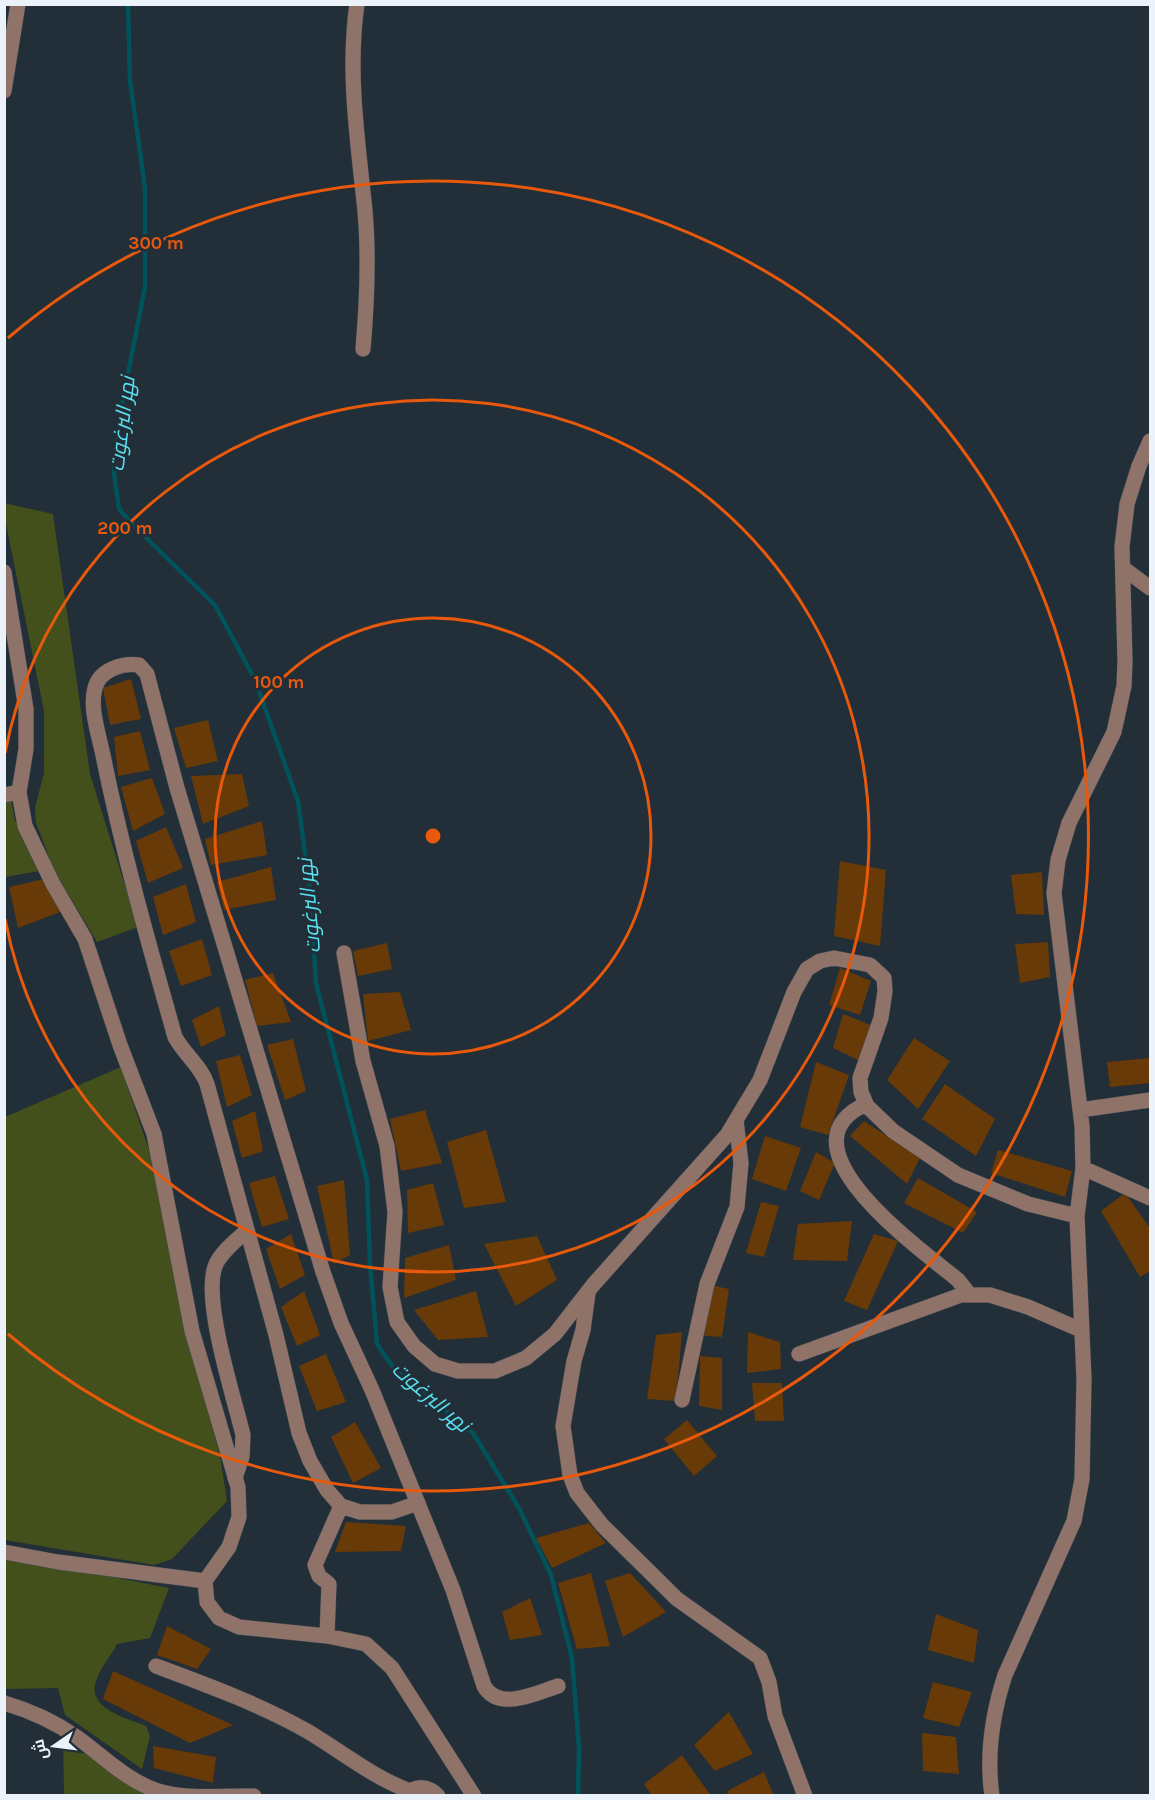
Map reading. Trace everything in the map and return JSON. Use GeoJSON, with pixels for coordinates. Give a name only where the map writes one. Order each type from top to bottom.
{"type":"FeatureCollection","features":[{"type":"Feature","properties":{"kind":"street"},"geometry":{"type":"LineString","coordinates":[[4,91],[15,39],[18,4]]}},
{"type":"Feature","properties":{"kind":"street"},"geometry":{"type":"LineString","coordinates":[[357,4],[354,31],[355,132],[365,213],[367,292],[363,349]]}},
{"type":"Feature","properties":{"kind":"street"},"geometry":{"type":"LineString","coordinates":[[992,1796],[987,1766],[997,1700],[1010,1665],[1067,1538],[1078,1504],[1083,1455],[1084,1379],[1077,1216],[1083,1168],[1080,1110],[1054,894],[1058,860],[1069,823],[1114,732],[1124,678],[1122,547],[1127,504],[1150,441]]}},
{"type":"Feature","properties":{"kind":"street"},"geometry":{"type":"LineString","coordinates":[[1123,568],[1150,588]]}},
{"type":"Feature","properties":{"kind":"street"},"geometry":{"type":"LineString","coordinates":[[4,572],[26,709],[26,749],[12,794],[53,884],[86,939],[120,1045],[154,1134],[192,1331],[235,1478],[239,1517],[229,1547],[205,1581],[204,1594],[211,1611],[229,1622],[268,1632],[327,1636],[366,1644],[380,1654],[392,1668],[474,1796]]}},
{"type":"Feature","properties":{"kind":"street"},"geometry":{"type":"LineString","coordinates":[[418,1503],[392,1512],[360,1512],[342,1506],[327,1491],[299,1433],[205,1077],[182,1050],[175,1037],[115,812],[94,699],[98,681],[108,671],[118,666],[139,665],[147,674],[180,800],[323,1272],[341,1323],[372,1390],[418,1503],[453,1590],[470,1647],[488,1693],[504,1700],[558,1686]]}},
{"type":"Feature","properties":{"kind":"street"},"geometry":{"type":"LineString","coordinates":[[344,953],[363,1060],[387,1146],[395,1212],[390,1287],[397,1322],[414,1346],[435,1364],[458,1371],[495,1371],[526,1358],[555,1334],[588,1292],[727,1135],[760,1080],[794,992],[807,969],[820,961],[834,958],[870,965],[884,978],[885,991],[881,1018],[861,1078],[861,1092],[866,1104],[893,1131],[958,1175],[1028,1204],[1077,1216]]}},
{"type":"Feature","properties":{"kind":"street"},"geometry":{"type":"LineString","coordinates":[[1080,1110],[1150,1100]]}},
{"type":"Feature","properties":{"kind":"street"},"geometry":{"type":"LineString","coordinates":[[866,1104],[850,1112],[840,1123],[836,1139],[841,1164],[870,1204],[958,1280],[969,1294]]}},
{"type":"Feature","properties":{"kind":"street"},"geometry":{"type":"LineString","coordinates":[[682,1400],[707,1284],[737,1207],[741,1163],[736,1120]]}},
{"type":"Feature","properties":{"kind":"street"},"geometry":{"type":"LineString","coordinates":[[1083,1168],[1150,1198]]}},
{"type":"Feature","properties":{"kind":"street"},"geometry":{"type":"LineString","coordinates":[[235,1478],[242,1457],[243,1435],[211,1291],[214,1271],[221,1256],[247,1230]]}},
{"type":"Feature","properties":{"kind":"street"},"geometry":{"type":"LineString","coordinates":[[588,1292],[583,1330],[574,1361],[563,1426],[570,1475],[577,1493],[602,1525],[678,1599],[760,1658],[769,1682],[776,1716],[805,1796]]}},
{"type":"Feature","properties":{"kind":"street"},"geometry":{"type":"LineString","coordinates":[[799,1354],[937,1302],[969,1294],[990,1295],[1004,1299],[1081,1330]]}},
{"type":"Feature","properties":{"kind":"street"},"geometry":{"type":"LineString","coordinates":[[327,1636],[329,1584],[319,1576],[315,1565],[342,1506]]}},
{"type":"Feature","properties":{"kind":"street"},"geometry":{"type":"LineString","coordinates":[[4,1552],[58,1563],[205,1581]]}},
{"type":"Feature","properties":{"kind":"street"},"geometry":{"type":"LineString","coordinates":[[156,1666],[267,1711],[306,1731],[408,1793],[429,1789],[438,1796]]}},
{"type":"Feature","properties":{"kind":"street"},"geometry":{"type":"LineString","coordinates":[[4,1703],[33,1711],[55,1723],[120,1772],[158,1791],[192,1795],[254,1796]]}},
{"type":"Feature","properties":{"kind":"green space"},"geometry":{"type":"Polygon","coordinates":[[[4,503],[53,514],[90,774],[138,927],[97,942],[55,872],[36,823],[35,808],[44,773],[44,711],[5,519],[4,503]]]}},
{"type":"Feature","properties":{"kind":"green space"},"geometry":{"type":"Polygon","coordinates":[[[11,800],[15,821],[22,828],[39,871],[5,877],[5,801],[11,800]]]}},
{"type":"Feature","properties":{"kind":"green space"},"geometry":{"type":"Polygon","coordinates":[[[121,1067],[153,1162],[183,1320],[220,1456],[227,1501],[172,1559],[154,1565],[5,1540],[5,1117],[121,1067]]]}},
{"type":"Feature","properties":{"kind":"green space"},"geometry":{"type":"Polygon","coordinates":[[[4,1556],[169,1588],[150,1638],[117,1644],[96,1681],[97,1699],[103,1706],[120,1716],[146,1726],[150,1736],[142,1769],[65,1715],[58,1688],[5,1689],[4,1556]]]}},
{"type":"Feature","properties":{"kind":"green space"},"geometry":{"type":"Polygon","coordinates":[[[63,1736],[150,1795],[64,1795],[63,1736]]]}},
{"type":"Feature","properties":{"kind":"building"},"geometry":{"type":"Polygon","coordinates":[[[131,679],[141,719],[110,725],[103,688],[131,679]]]}},
{"type":"Feature","properties":{"kind":"building"},"geometry":{"type":"Polygon","coordinates":[[[208,720],[218,761],[186,768],[174,728],[208,720]]]}},
{"type":"Feature","properties":{"kind":"building"},"geometry":{"type":"Polygon","coordinates":[[[140,731],[150,770],[118,776],[114,737],[140,731]]]}},
{"type":"Feature","properties":{"kind":"building"},"geometry":{"type":"Polygon","coordinates":[[[242,774],[249,806],[203,824],[191,776],[242,774]]]}},
{"type":"Feature","properties":{"kind":"building"},"geometry":{"type":"Polygon","coordinates":[[[152,778],[165,814],[133,831],[121,787],[152,778]]]}},
{"type":"Feature","properties":{"kind":"building"},"geometry":{"type":"Polygon","coordinates":[[[262,821],[267,855],[211,865],[205,839],[262,821]]]}},
{"type":"Feature","properties":{"kind":"building"},"geometry":{"type":"Polygon","coordinates":[[[166,827],[183,868],[148,883],[136,841],[166,827]]]}},
{"type":"Feature","properties":{"kind":"building"},"geometry":{"type":"Polygon","coordinates":[[[840,861],[886,870],[880,946],[834,936],[840,861]]]}},
{"type":"Feature","properties":{"kind":"building"},"geometry":{"type":"Polygon","coordinates":[[[271,867],[276,900],[224,910],[217,882],[271,867]]]}},
{"type":"Feature","properties":{"kind":"building"},"geometry":{"type":"Polygon","coordinates":[[[1042,872],[1044,915],[1016,914],[1011,875],[1042,872]]]}},
{"type":"Feature","properties":{"kind":"building"},"geometry":{"type":"Polygon","coordinates":[[[44,879],[63,911],[18,928],[9,887],[44,879]]]}},
{"type":"Feature","properties":{"kind":"building"},"geometry":{"type":"Polygon","coordinates":[[[186,884],[196,922],[163,935],[153,897],[186,884]]]}},
{"type":"Feature","properties":{"kind":"building"},"geometry":{"type":"Polygon","coordinates":[[[202,939],[212,975],[181,986],[169,951],[202,939]]]}},
{"type":"Feature","properties":{"kind":"building"},"geometry":{"type":"Polygon","coordinates":[[[1048,942],[1050,977],[1020,983],[1015,944],[1048,942]]]}},
{"type":"Feature","properties":{"kind":"building"},"geometry":{"type":"Polygon","coordinates":[[[387,943],[392,969],[358,976],[353,951],[387,943]]]}},
{"type":"Feature","properties":{"kind":"building"},"geometry":{"type":"Polygon","coordinates":[[[840,968],[871,981],[860,1015],[829,1005],[840,968]]]}},
{"type":"Feature","properties":{"kind":"building"},"geometry":{"type":"Polygon","coordinates":[[[273,973],[291,1022],[257,1026],[245,980],[273,973]]]}},
{"type":"Feature","properties":{"kind":"building"},"geometry":{"type":"Polygon","coordinates":[[[400,992],[411,1030],[368,1041],[363,994],[400,992]]]}},
{"type":"Feature","properties":{"kind":"building"},"geometry":{"type":"Polygon","coordinates":[[[219,1006],[226,1035],[201,1047],[192,1020],[219,1006]]]}},
{"type":"Feature","properties":{"kind":"building"},"geometry":{"type":"Polygon","coordinates":[[[843,1014],[873,1026],[862,1062],[833,1048],[843,1014]]]}},
{"type":"Feature","properties":{"kind":"building"},"geometry":{"type":"Polygon","coordinates":[[[914,1038],[950,1061],[918,1109],[887,1080],[914,1038]]]}},
{"type":"Feature","properties":{"kind":"building"},"geometry":{"type":"Polygon","coordinates":[[[293,1039],[306,1091],[285,1100],[267,1045],[293,1039]]]}},
{"type":"Feature","properties":{"kind":"building"},"geometry":{"type":"Polygon","coordinates":[[[240,1055],[252,1095],[227,1107],[216,1061],[240,1055]]]}},
{"type":"Feature","properties":{"kind":"building"},"geometry":{"type":"Polygon","coordinates":[[[1150,1058],[1150,1083],[1110,1087],[1107,1062],[1150,1058]]]}},
{"type":"Feature","properties":{"kind":"building"},"geometry":{"type":"Polygon","coordinates":[[[816,1062],[849,1075],[828,1135],[800,1127],[816,1062]]]}},
{"type":"Feature","properties":{"kind":"building"},"geometry":{"type":"Polygon","coordinates":[[[945,1084],[995,1119],[976,1156],[922,1119],[945,1084]]]}},
{"type":"Feature","properties":{"kind":"building"},"geometry":{"type":"Polygon","coordinates":[[[425,1110],[442,1163],[401,1171],[390,1119],[425,1110]]]}},
{"type":"Feature","properties":{"kind":"building"},"geometry":{"type":"Polygon","coordinates":[[[255,1111],[263,1151],[242,1158],[232,1121],[255,1111]]]}},
{"type":"Feature","properties":{"kind":"building"},"geometry":{"type":"Polygon","coordinates":[[[864,1121],[920,1158],[907,1184],[850,1136],[864,1121]]]}},
{"type":"Feature","properties":{"kind":"building"},"geometry":{"type":"Polygon","coordinates":[[[486,1130],[506,1202],[464,1208],[447,1142],[486,1130]]]}},
{"type":"Feature","properties":{"kind":"building"},"geometry":{"type":"Polygon","coordinates":[[[765,1136],[801,1148],[786,1191],[752,1179],[765,1136]]]}},
{"type":"Feature","properties":{"kind":"building"},"geometry":{"type":"Polygon","coordinates":[[[998,1150],[1072,1171],[1065,1197],[991,1173],[998,1150]]]}},
{"type":"Feature","properties":{"kind":"building"},"geometry":{"type":"Polygon","coordinates":[[[816,1152],[835,1163],[819,1200],[800,1191],[816,1152]]]}},
{"type":"Feature","properties":{"kind":"building"},"geometry":{"type":"Polygon","coordinates":[[[275,1176],[289,1219],[262,1227],[249,1183],[275,1176]]]}},
{"type":"Feature","properties":{"kind":"building"},"geometry":{"type":"Polygon","coordinates":[[[918,1178],[977,1212],[963,1233],[904,1203],[918,1178]]]}},
{"type":"Feature","properties":{"kind":"building"},"geometry":{"type":"Polygon","coordinates":[[[344,1180],[350,1255],[334,1264],[317,1186],[344,1180]]]}},
{"type":"Feature","properties":{"kind":"building"},"geometry":{"type":"Polygon","coordinates":[[[433,1183],[444,1225],[408,1233],[407,1190],[433,1183]]]}},
{"type":"Feature","properties":{"kind":"building"},"geometry":{"type":"Polygon","coordinates":[[[1125,1193],[1150,1228],[1150,1271],[1140,1277],[1101,1211],[1125,1193]]]}},
{"type":"Feature","properties":{"kind":"building"},"geometry":{"type":"Polygon","coordinates":[[[761,1202],[779,1206],[764,1257],[746,1253],[761,1202]]]}},
{"type":"Feature","properties":{"kind":"building"},"geometry":{"type":"Polygon","coordinates":[[[852,1221],[847,1261],[793,1260],[798,1224],[852,1221]]]}},
{"type":"Feature","properties":{"kind":"building"},"geometry":{"type":"Polygon","coordinates":[[[291,1234],[305,1275],[280,1289],[266,1249],[291,1234]]]}},
{"type":"Feature","properties":{"kind":"building"},"geometry":{"type":"Polygon","coordinates":[[[874,1234],[898,1241],[867,1310],[844,1301],[874,1234]]]}},
{"type":"Feature","properties":{"kind":"building"},"geometry":{"type":"Polygon","coordinates":[[[537,1236],[557,1280],[516,1306],[484,1244],[537,1236]]]}},
{"type":"Feature","properties":{"kind":"building"},"geometry":{"type":"Polygon","coordinates":[[[449,1245],[456,1280],[404,1298],[405,1258],[449,1245]]]}},
{"type":"Feature","properties":{"kind":"building"},"geometry":{"type":"Polygon","coordinates":[[[710,1285],[729,1289],[722,1337],[704,1336],[710,1285]]]}},
{"type":"Feature","properties":{"kind":"building"},"geometry":{"type":"Polygon","coordinates":[[[304,1291],[320,1335],[297,1346],[281,1307],[304,1291]]]}},
{"type":"Feature","properties":{"kind":"building"},"geometry":{"type":"Polygon","coordinates":[[[476,1291],[488,1337],[438,1340],[414,1310],[476,1291]]]}},
{"type":"Feature","properties":{"kind":"building"},"geometry":{"type":"Polygon","coordinates":[[[682,1332],[676,1401],[647,1399],[656,1335],[682,1332]]]}},
{"type":"Feature","properties":{"kind":"building"},"geometry":{"type":"Polygon","coordinates":[[[748,1332],[780,1342],[781,1369],[747,1373],[748,1332]]]}},
{"type":"Feature","properties":{"kind":"building"},"geometry":{"type":"Polygon","coordinates":[[[326,1354],[346,1402],[317,1411],[299,1366],[326,1354]]]}},
{"type":"Feature","properties":{"kind":"building"},"geometry":{"type":"Polygon","coordinates":[[[700,1356],[722,1358],[722,1410],[699,1406],[700,1356]]]}},
{"type":"Feature","properties":{"kind":"building"},"geometry":{"type":"Polygon","coordinates":[[[752,1383],[782,1383],[784,1421],[755,1421],[752,1383]]]}},
{"type":"Feature","properties":{"kind":"building"},"geometry":{"type":"Polygon","coordinates":[[[687,1420],[717,1456],[694,1476],[664,1439],[687,1420]]]}},
{"type":"Feature","properties":{"kind":"building"},"geometry":{"type":"Polygon","coordinates":[[[355,1422],[381,1468],[353,1483],[331,1437],[355,1422]]]}},
{"type":"Feature","properties":{"kind":"building"},"geometry":{"type":"Polygon","coordinates":[[[346,1522],[406,1526],[401,1551],[335,1552],[346,1522]]]}},
{"type":"Feature","properties":{"kind":"building"},"geometry":{"type":"Polygon","coordinates":[[[589,1523],[606,1543],[552,1568],[536,1538],[589,1523]]]}},
{"type":"Feature","properties":{"kind":"building"},"geometry":{"type":"Polygon","coordinates":[[[591,1573],[610,1646],[577,1649],[558,1583],[591,1573]]]}},
{"type":"Feature","properties":{"kind":"building"},"geometry":{"type":"Polygon","coordinates":[[[630,1573],[666,1612],[623,1637],[605,1581],[630,1573]]]}},
{"type":"Feature","properties":{"kind":"building"},"geometry":{"type":"Polygon","coordinates":[[[530,1598],[542,1635],[510,1640],[502,1612],[530,1598]]]}},
{"type":"Feature","properties":{"kind":"building"},"geometry":{"type":"Polygon","coordinates":[[[936,1614],[978,1630],[974,1663],[928,1650],[936,1614]]]}},
{"type":"Feature","properties":{"kind":"building"},"geometry":{"type":"Polygon","coordinates":[[[167,1626],[211,1649],[197,1669],[157,1655],[167,1626]]]}},
{"type":"Feature","properties":{"kind":"building"},"geometry":{"type":"Polygon","coordinates":[[[113,1671],[233,1725],[190,1743],[103,1699],[113,1671]]]}},
{"type":"Feature","properties":{"kind":"building"},"geometry":{"type":"Polygon","coordinates":[[[933,1682],[972,1692],[959,1727],[923,1718],[933,1682]]]}},
{"type":"Feature","properties":{"kind":"building"},"geometry":{"type":"Polygon","coordinates":[[[729,1712],[753,1754],[715,1771],[694,1745],[729,1712]]]}},
{"type":"Feature","properties":{"kind":"building"},"geometry":{"type":"Polygon","coordinates":[[[922,1733],[956,1737],[959,1774],[923,1771],[922,1733]]]}},
{"type":"Feature","properties":{"kind":"building"},"geometry":{"type":"Polygon","coordinates":[[[153,1746],[216,1757],[213,1783],[154,1768],[153,1746]]]}},
{"type":"Feature","properties":{"kind":"building"},"geometry":{"type":"Polygon","coordinates":[[[682,1755],[711,1796],[652,1796],[644,1784],[682,1755]]]}},
{"type":"Feature","properties":{"kind":"building"},"geometry":{"type":"Polygon","coordinates":[[[764,1772],[774,1796],[728,1796],[727,1791],[764,1772]]]}},
{"type":"Feature","properties":{"kind":"waterway","name":"نهر البرغوت"},"geometry":{"type":"LineString","coordinates":[[128,4],[130,80],[145,188],[145,287],[119,420],[114,473],[119,509],[215,605],[255,680],[298,801],[310,891],[316,983],[367,1180],[370,1264],[377,1344],[395,1370],[473,1433],[519,1508],[551,1575],[572,1658],[579,1748],[578,1796]]}}]}
